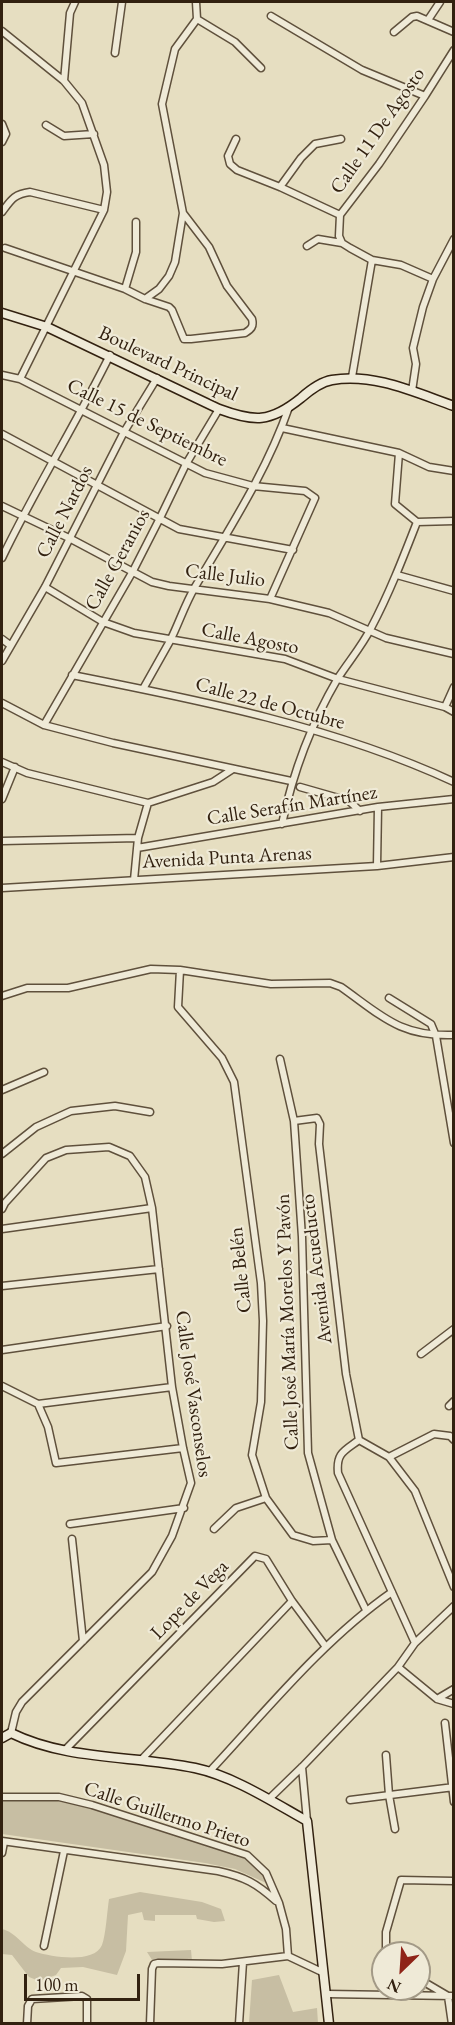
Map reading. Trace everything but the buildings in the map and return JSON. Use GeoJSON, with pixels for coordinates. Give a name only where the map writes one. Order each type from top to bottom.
{"type":"FeatureCollection","features":[{"type":"Feature","properties":{"kind":"street"},"geometry":{"type":"LineString","coordinates":[[64,81],[70,13],[75,2]]}},
{"type":"Feature","properties":{"kind":"street"},"geometry":{"type":"LineString","coordinates":[[115,53],[122,2]]}},
{"type":"Feature","properties":{"kind":"street"},"geometry":{"type":"LineString","coordinates":[[145,300],[159,289],[169,276],[175,262],[183,213],[162,104],[175,49],[197,19],[196,2]]}},
{"type":"Feature","properties":{"kind":"street"},"geometry":{"type":"LineString","coordinates":[[428,20],[440,2]]}},
{"type":"Feature","properties":{"kind":"street"},"geometry":{"type":"LineString","coordinates":[[271,16],[362,70],[425,96]]}},
{"type":"Feature","properties":{"kind":"street"},"geometry":{"type":"LineString","coordinates":[[394,32],[412,17],[417,16],[453,32]]}},
{"type":"Feature","properties":{"kind":"street"},"geometry":{"type":"LineString","coordinates":[[197,19],[235,42],[261,68]]}},
{"type":"Feature","properties":{"kind":"street"},"geometry":{"type":"LineString","coordinates":[[2,31],[64,81],[82,104],[104,165],[107,192],[104,210],[20,379]]}},
{"type":"Feature","properties":{"kind":"street","name":"Calle 11 De Agosto"},"geometry":{"type":"LineString","coordinates":[[342,243],[339,236],[340,215],[379,164],[453,50]]}},
{"type":"Feature","properties":{"kind":"street"},"geometry":{"type":"LineString","coordinates":[[2,124],[6,134],[2,142]]}},
{"type":"Feature","properties":{"kind":"street"},"geometry":{"type":"LineString","coordinates":[[46,126],[64,136],[94,134]]}},
{"type":"Feature","properties":{"kind":"street"},"geometry":{"type":"LineString","coordinates":[[236,139],[228,156],[231,164],[237,170],[340,215]]}},
{"type":"Feature","properties":{"kind":"street"},"geometry":{"type":"LineString","coordinates":[[280,187],[301,158],[315,144],[341,139]]}},
{"type":"Feature","properties":{"kind":"street"},"geometry":{"type":"LineString","coordinates":[[2,212],[13,198],[30,192],[104,210]]}},
{"type":"Feature","properties":{"kind":"street"},"geometry":{"type":"LineString","coordinates":[[5,248],[75,271],[125,289],[145,300],[169,307],[184,339],[245,333],[251,330],[252,319],[228,286],[209,247],[183,213]]}},
{"type":"Feature","properties":{"kind":"street"},"geometry":{"type":"LineString","coordinates":[[125,289],[136,252],[136,222]]}},
{"type":"Feature","properties":{"kind":"street"},"geometry":{"type":"LineString","coordinates":[[307,246],[318,239],[342,243],[372,260],[401,265],[433,279]]}},
{"type":"Feature","properties":{"kind":"street"},"geometry":{"type":"LineString","coordinates":[[412,391],[416,364],[413,348],[423,307],[433,279],[453,239]]}},
{"type":"Feature","properties":{"kind":"street"},"geometry":{"type":"LineString","coordinates":[[352,377],[372,260]]}},
{"type":"Feature","properties":{"kind":"street","name":"Boulevard Principal"},"geometry":{"type":"LineString","coordinates":[[2,314],[47,327],[110,355],[219,409],[245,418],[269,417],[289,407],[313,388],[329,381],[352,377],[379,380],[453,406]]}},
{"type":"Feature","properties":{"kind":"street"},"geometry":{"type":"LineString","coordinates":[[2,558],[22,516],[83,410],[110,355]]}},
{"type":"Feature","properties":{"kind":"street","name":"Calle 15 de Septiembre"},"geometry":{"type":"LineString","coordinates":[[2,375],[20,379],[205,473],[253,486],[306,491],[315,498],[293,550]]}},
{"type":"Feature","properties":{"kind":"street","name":"Calle Nardos"},"geometry":{"type":"LineString","coordinates":[[2,661],[71,539],[124,432],[157,378]]}},
{"type":"Feature","properties":{"kind":"street"},"geometry":{"type":"LineString","coordinates":[[143,689],[194,589],[226,537],[253,486],[282,428],[289,407]]}},
{"type":"Feature","properties":{"kind":"street","name":"Calle Geranios"},"geometry":{"type":"LineString","coordinates":[[44,725],[133,571],[186,464],[219,409]]}},
{"type":"Feature","properties":{"kind":"street"},"geometry":{"type":"LineString","coordinates":[[282,428],[399,453],[429,467],[453,471]]}},
{"type":"Feature","properties":{"kind":"street"},"geometry":{"type":"LineString","coordinates":[[2,434],[179,529],[293,550],[270,599]]}},
{"type":"Feature","properties":{"kind":"street"},"geometry":{"type":"LineString","coordinates":[[399,453],[395,504],[417,522],[453,521]]}},
{"type":"Feature","properties":{"kind":"street","name":"Calle Julio"},"geometry":{"type":"LineString","coordinates":[[2,506],[152,582],[270,599],[329,613],[396,640],[453,654]]}},
{"type":"Feature","properties":{"kind":"street"},"geometry":{"type":"LineString","coordinates":[[282,824],[291,782],[311,729],[338,679],[370,631],[397,575],[417,522]]}},
{"type":"Feature","properties":{"kind":"street"},"geometry":{"type":"LineString","coordinates":[[397,575],[453,591]]}},
{"type":"Feature","properties":{"kind":"street","name":"Calle Agosto"},"geometry":{"type":"LineString","coordinates":[[45,587],[103,622],[134,633],[285,659],[338,679],[445,707],[453,712]]}},
{"type":"Feature","properties":{"kind":"street"},"geometry":{"type":"LineString","coordinates":[[2,639],[10,645]]}},
{"type":"Feature","properties":{"kind":"street","name":"Calle 22 de Octubre"},"geometry":{"type":"LineString","coordinates":[[72,675],[143,689],[311,729],[422,768],[453,782]]}},
{"type":"Feature","properties":{"kind":"street"},"geometry":{"type":"LineString","coordinates":[[445,707],[453,687]]}},
{"type":"Feature","properties":{"kind":"street"},"geometry":{"type":"LineString","coordinates":[[2,703],[44,725],[113,743],[291,782]]}},
{"type":"Feature","properties":{"kind":"street"},"geometry":{"type":"LineString","coordinates":[[2,762],[70,784],[148,803],[213,782],[233,769]]}},
{"type":"Feature","properties":{"kind":"street"},"geometry":{"type":"LineString","coordinates":[[2,799],[15,768]]}},
{"type":"Feature","properties":{"kind":"street"},"geometry":{"type":"LineString","coordinates":[[300,787],[350,801],[360,811]]}},
{"type":"Feature","properties":{"kind":"street","name":"Calle Serafín Martínez"},"geometry":{"type":"LineString","coordinates":[[137,848],[378,807],[453,799]]}},
{"type":"Feature","properties":{"kind":"street"},"geometry":{"type":"LineString","coordinates":[[134,880],[138,838],[148,803]]}},
{"type":"Feature","properties":{"kind":"street"},"geometry":{"type":"LineString","coordinates":[[377,866],[378,807]]}},
{"type":"Feature","properties":{"kind":"street"},"geometry":{"type":"LineString","coordinates":[[2,841],[138,838]]}},
{"type":"Feature","properties":{"kind":"street","name":"Avenida Punta Arenas"},"geometry":{"type":"LineString","coordinates":[[2,888],[377,866],[453,857]]}},
{"type":"Feature","properties":{"kind":"street"},"geometry":{"type":"LineString","coordinates":[[2,996],[27,988],[68,988],[151,969],[180,970],[271,984],[330,983],[341,987],[397,1026],[413,1032],[436,1036],[453,1035]]}},
{"type":"Feature","properties":{"kind":"street","name":"Calle Belén"},"geometry":{"type":"LineString","coordinates":[[180,970],[178,1007],[222,1058],[234,1082],[261,1283],[263,1321],[261,1402],[252,1455],[266,1498],[293,1535],[313,1541],[332,1540]]}},
{"type":"Feature","properties":{"kind":"street"},"geometry":{"type":"LineString","coordinates":[[389,998],[431,1024],[436,1036],[453,1143]]}},
{"type":"Feature","properties":{"kind":"street","name":"Calle José María Morelos Y Pavón"},"geometry":{"type":"LineString","coordinates":[[280,1059],[294,1121],[302,1237],[308,1453],[332,1540],[366,1610]]}},
{"type":"Feature","properties":{"kind":"street"},"geometry":{"type":"LineString","coordinates":[[2,1090],[44,1072]]}},
{"type":"Feature","properties":{"kind":"street"},"geometry":{"type":"LineString","coordinates":[[2,1154],[36,1127],[71,1111],[115,1106],[150,1112]]}},
{"type":"Feature","properties":{"kind":"street","name":"Avenida Acueducto"},"geometry":{"type":"LineString","coordinates":[[294,1121],[317,1118],[320,1124],[319,1144],[346,1374],[359,1440]]}},
{"type":"Feature","properties":{"kind":"street","name":"Calle José Vasconselos"},"geometry":{"type":"LineString","coordinates":[[2,1209],[4,1203],[46,1158],[66,1150],[108,1147],[130,1156],[145,1177],[152,1208],[167,1326],[172,1387],[191,1483],[172,1536],[152,1572],[22,1701],[16,1712],[11,1733]]}},
{"type":"Feature","properties":{"kind":"street"},"geometry":{"type":"LineString","coordinates":[[2,1229],[152,1208]]}},
{"type":"Feature","properties":{"kind":"street"},"geometry":{"type":"LineString","coordinates":[[2,1286],[159,1269]]}},
{"type":"Feature","properties":{"kind":"street"},"geometry":{"type":"LineString","coordinates":[[2,1350],[167,1326]]}},
{"type":"Feature","properties":{"kind":"street"},"geometry":{"type":"LineString","coordinates":[[421,1354],[453,1329]]}},
{"type":"Feature","properties":{"kind":"street"},"geometry":{"type":"LineString","coordinates":[[2,1386],[38,1404],[172,1387]]}},
{"type":"Feature","properties":{"kind":"street"},"geometry":{"type":"LineString","coordinates":[[38,1404],[48,1427],[56,1463],[183,1448]]}},
{"type":"Feature","properties":{"kind":"street"},"geometry":{"type":"LineString","coordinates":[[389,1457],[434,1434],[450,1436],[453,1440]]}},
{"type":"Feature","properties":{"kind":"street"},"geometry":{"type":"LineString","coordinates":[[415,1643],[338,1473],[337,1463],[340,1454],[359,1440],[389,1457],[415,1491],[453,1587]]}},
{"type":"Feature","properties":{"kind":"street"},"geometry":{"type":"LineString","coordinates":[[214,1529],[236,1508],[266,1498]]}},
{"type":"Feature","properties":{"kind":"street"},"geometry":{"type":"LineString","coordinates":[[69,1524],[183,1508]]}},
{"type":"Feature","properties":{"kind":"street"},"geometry":{"type":"LineString","coordinates":[[72,1539],[83,1641]]}},
{"type":"Feature","properties":{"kind":"street","name":"Lope de Vega"},"geometry":{"type":"LineString","coordinates":[[65,1750],[255,1556],[266,1559],[292,1601],[326,1647]]}},
{"type":"Feature","properties":{"kind":"street"},"geometry":{"type":"LineString","coordinates":[[209,1772],[326,1647],[366,1610],[392,1592]]}},
{"type":"Feature","properties":{"kind":"street"},"geometry":{"type":"LineString","coordinates":[[141,1760],[292,1601]]}},
{"type":"Feature","properties":{"kind":"street"},"geometry":{"type":"LineString","coordinates":[[269,1799],[398,1667],[415,1643],[453,1606]]}},
{"type":"Feature","properties":{"kind":"street"},"geometry":{"type":"LineString","coordinates":[[398,1667],[437,1699],[453,1704]]}},
{"type":"Feature","properties":{"kind":"street"},"geometry":{"type":"LineString","coordinates":[[437,1699],[453,1689]]}},
{"type":"Feature","properties":{"kind":"street"},"geometry":{"type":"LineString","coordinates":[[445,1723],[453,1802]]}},
{"type":"Feature","properties":{"kind":"street"},"geometry":{"type":"LineString","coordinates":[[2,1738],[11,1733],[37,1744],[65,1750],[195,1768],[269,1799],[307,1821]]}},
{"type":"Feature","properties":{"kind":"street"},"geometry":{"type":"LineString","coordinates":[[386,1755],[389,1795],[395,1829]]}},
{"type":"Feature","properties":{"kind":"street"},"geometry":{"type":"LineString","coordinates":[[302,1767],[329,2024]]}},
{"type":"Feature","properties":{"kind":"street"},"geometry":{"type":"LineString","coordinates":[[350,1800],[453,1787]]}},
{"type":"Feature","properties":{"kind":"street","name":"Calle Guillermo Prieto"},"geometry":{"type":"LineString","coordinates":[[2,1797],[59,1797],[92,1805],[248,1855],[266,1873],[279,1903],[286,1929],[288,1956]]}},
{"type":"Feature","properties":{"kind":"street"},"geometry":{"type":"LineString","coordinates":[[2,1853],[3,1842],[219,1871],[238,1875],[257,1884],[279,1903]]}},
{"type":"Feature","properties":{"kind":"street"},"geometry":{"type":"LineString","coordinates":[[44,1946],[64,1851]]}},
{"type":"Feature","properties":{"kind":"street"},"geometry":{"type":"LineString","coordinates":[[386,1941],[386,1932],[401,1880],[453,1881]]}},
{"type":"Feature","properties":{"kind":"street"},"geometry":{"type":"LineString","coordinates":[[150,2024],[154,1964],[243,1962],[288,1956],[324,1973]]}},
{"type":"Feature","properties":{"kind":"street"},"geometry":{"type":"LineString","coordinates":[[239,2024],[243,1962]]}},
{"type":"Feature","properties":{"kind":"street"},"geometry":{"type":"LineString","coordinates":[[431,1985],[451,1996]]}},
{"type":"Feature","properties":{"kind":"street"},"geometry":{"type":"LineString","coordinates":[[327,1994],[371,1993]]}},
{"type":"Feature","properties":{"kind":"street"},"geometry":{"type":"LineString","coordinates":[[431,1995],[451,1996]]}},
{"type":"Feature","properties":{"kind":"street"},"geometry":{"type":"LineString","coordinates":[[27,2024],[28,2006],[32,1999],[82,1996],[87,1999],[88,2004],[87,2024]]}},
{"type":"Feature","properties":{"kind":"street"},"geometry":{"type":"LineString","coordinates":[[451,1996],[452,2024]]}},
{"type":"Feature","properties":{"kind":"shaded area"},"geometry":{"type":"Polygon","coordinates":[[[2,1799],[61,1799],[98,1809],[246,1859],[261,1871],[266,1883],[235,1869],[205,1863],[2,1834],[2,1799]]]}},
{"type":"Feature","properties":{"kind":"shaded area"},"geometry":{"type":"Polygon","coordinates":[[[140,1892],[202,1902],[221,1909],[225,1921],[197,1919],[196,1915],[155,1915],[155,1921],[144,1920],[142,1912],[128,1915],[126,1951],[117,1975],[83,1967],[61,1968],[56,1975],[39,1981],[29,1977],[12,1955],[2,1954],[2,1929],[36,1952],[62,1957],[91,1955],[102,1945],[109,1899],[140,1892]]]}},
{"type":"Feature","properties":{"kind":"shaded area"},"geometry":{"type":"Polygon","coordinates":[[[191,1950],[192,1961],[154,1963],[147,1952],[191,1950]]]}},
{"type":"Feature","properties":{"kind":"shaded area"},"geometry":{"type":"Polygon","coordinates":[[[279,1975],[293,2012],[317,2008],[318,2023],[249,2023],[252,1980],[279,1975]]]}}]}
